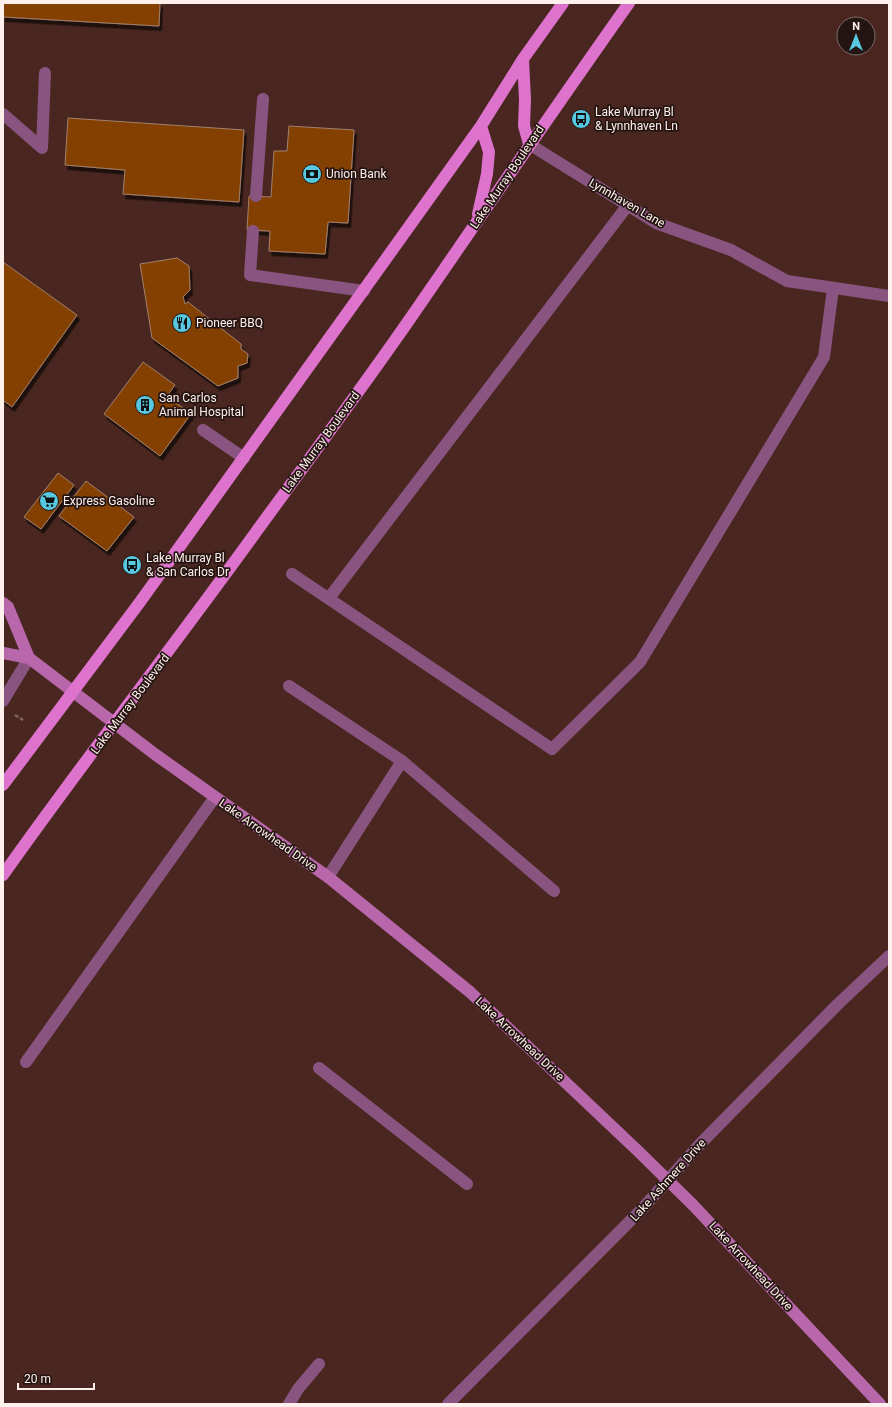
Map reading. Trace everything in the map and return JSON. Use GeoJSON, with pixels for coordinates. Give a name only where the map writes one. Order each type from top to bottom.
{"type":"FeatureCollection","features":[{"type":"Feature","properties":{"kind":"main road"},"geometry":{"type":"LineString","coordinates":[[3,785],[140,602],[364,291],[481,126],[523,59],[563,3]]}},
{"type":"Feature","properties":{"kind":"main road","name":"Lake Murray Boulevard"},"geometry":{"type":"LineString","coordinates":[[3,875],[254,535],[412,315],[529,144],[629,3]]}},
{"type":"Feature","properties":{"kind":"main road"},"geometry":{"type":"LineString","coordinates":[[523,59],[525,100],[524,126],[529,144]]}},
{"type":"Feature","properties":{"kind":"main road"},"geometry":{"type":"LineString","coordinates":[[476,221],[487,174],[489,152],[481,126]]}},
{"type":"Feature","properties":{"kind":"street"},"geometry":{"type":"LineString","coordinates":[[3,114],[42,148],[45,73]]}},
{"type":"Feature","properties":{"kind":"street"},"geometry":{"type":"LineString","coordinates":[[256,196],[263,99]]}},
{"type":"Feature","properties":{"kind":"street","name":"Lynnhaven Lane"},"geometry":{"type":"LineString","coordinates":[[529,144],[656,223],[731,250],[787,281],[889,296]]}},
{"type":"Feature","properties":{"kind":"street"},"geometry":{"type":"LineString","coordinates":[[329,598],[628,205]]}},
{"type":"Feature","properties":{"kind":"street"},"geometry":{"type":"LineString","coordinates":[[253,231],[250,275],[364,291]]}},
{"type":"Feature","properties":{"kind":"street"},"geometry":{"type":"LineString","coordinates":[[292,574],[552,749],[640,662],[824,357],[833,288]]}},
{"type":"Feature","properties":{"kind":"street"},"geometry":{"type":"LineString","coordinates":[[203,430],[244,458]]}},
{"type":"Feature","properties":{"kind":"street"},"geometry":{"type":"LineString","coordinates":[[3,603],[8,607],[29,658]]}},
{"type":"Feature","properties":{"kind":"street"},"geometry":{"type":"LineString","coordinates":[[3,653],[29,658]]}},
{"type":"Feature","properties":{"kind":"street"},"geometry":{"type":"LineString","coordinates":[[3,701],[29,658]]}},
{"type":"Feature","properties":{"kind":"street","name":"Lake Arrowhead Drive"},"geometry":{"type":"LineString","coordinates":[[29,658],[115,724],[328,877],[470,992],[668,1180],[880,1404]]}},
{"type":"Feature","properties":{"kind":"street"},"geometry":{"type":"LineString","coordinates":[[289,686],[402,761],[554,891]]}},
{"type":"Feature","properties":{"kind":"street"},"geometry":{"type":"LineString","coordinates":[[328,877],[402,761]]}},
{"type":"Feature","properties":{"kind":"street"},"geometry":{"type":"LineString","coordinates":[[26,1062],[215,797]]}},
{"type":"Feature","properties":{"kind":"street","name":"Lake Ashmere Drive"},"geometry":{"type":"LineString","coordinates":[[448,1404],[642,1209],[717,1127],[838,1004],[889,956]]}},
{"type":"Feature","properties":{"kind":"street"},"geometry":{"type":"LineString","coordinates":[[319,1068],[467,1184]]}},
{"type":"Feature","properties":{"kind":"street"},"geometry":{"type":"LineString","coordinates":[[289,1404],[298,1389],[319,1364]]}},
{"type":"Feature","properties":{"kind":"path"},"geometry":{"type":"LineString","coordinates":[[19,718],[22,713]]}},
{"type":"Feature","properties":{"kind":"path"},"geometry":{"type":"LineString","coordinates":[[14,714],[23,720]]}},
{"type":"Feature","properties":{"kind":"building"},"geometry":{"type":"Polygon","coordinates":[[[3,3],[160,3],[159,26],[3,17],[3,3]]]}},
{"type":"Feature","properties":{"kind":"building"},"geometry":{"type":"Polygon","coordinates":[[[68,118],[244,130],[239,202],[123,194],[125,170],[65,165],[68,118]]]}},
{"type":"Feature","properties":{"kind":"building","name":"Union Bank"},"geometry":{"type":"Polygon","coordinates":[[[289,126],[354,130],[348,223],[328,222],[325,254],[269,251],[270,231],[247,230],[249,196],[271,197],[274,151],[287,151],[289,126]]]}},
{"type":"Feature","properties":{"kind":"building","name":"Pioneer BBQ"},"geometry":{"type":"Polygon","coordinates":[[[177,258],[189,266],[190,290],[183,297],[185,304],[188,302],[241,344],[241,349],[248,354],[247,363],[238,366],[238,378],[218,386],[152,338],[140,264],[177,258]]]}},
{"type":"Feature","properties":{"kind":"building"},"geometry":{"type":"Polygon","coordinates":[[[3,262],[77,315],[12,407],[3,400],[3,262]]]}},
{"type":"Feature","properties":{"kind":"building","name":"San Carlos Animal Hospital"},"geometry":{"type":"Polygon","coordinates":[[[143,362],[175,385],[167,396],[191,414],[160,456],[104,414],[143,362]]]}},
{"type":"Feature","properties":{"kind":"building","name":"Express Gasoline"},"geometry":{"type":"Polygon","coordinates":[[[58,473],[74,485],[41,529],[24,517],[58,473]]]}},
{"type":"Feature","properties":{"kind":"building","name":"Express Gasoline"},"geometry":{"type":"Polygon","coordinates":[[[86,481],[134,517],[107,551],[59,516],[86,481]]]}},
{"type":"Feature","properties":{"kind":"place","name":"Lake Murray Bl & Lynnhaven Ln"},"geometry":{"type":"Point","coordinates":[581,119]}},
{"type":"Feature","properties":{"kind":"place","name":"Union Bank"},"geometry":{"type":"Point","coordinates":[312,174]}},
{"type":"Feature","properties":{"kind":"place","name":"Pioneer BBQ"},"geometry":{"type":"Point","coordinates":[182,323]}},
{"type":"Feature","properties":{"kind":"place","name":"San Carlos Animal Hospital"},"geometry":{"type":"Point","coordinates":[145,405]}},
{"type":"Feature","properties":{"kind":"place","name":"Express Gasoline"},"geometry":{"type":"Point","coordinates":[49,501]}},
{"type":"Feature","properties":{"kind":"place","name":"Lake Murray Bl & San Carlos Dr"},"geometry":{"type":"Point","coordinates":[132,565]}}]}
